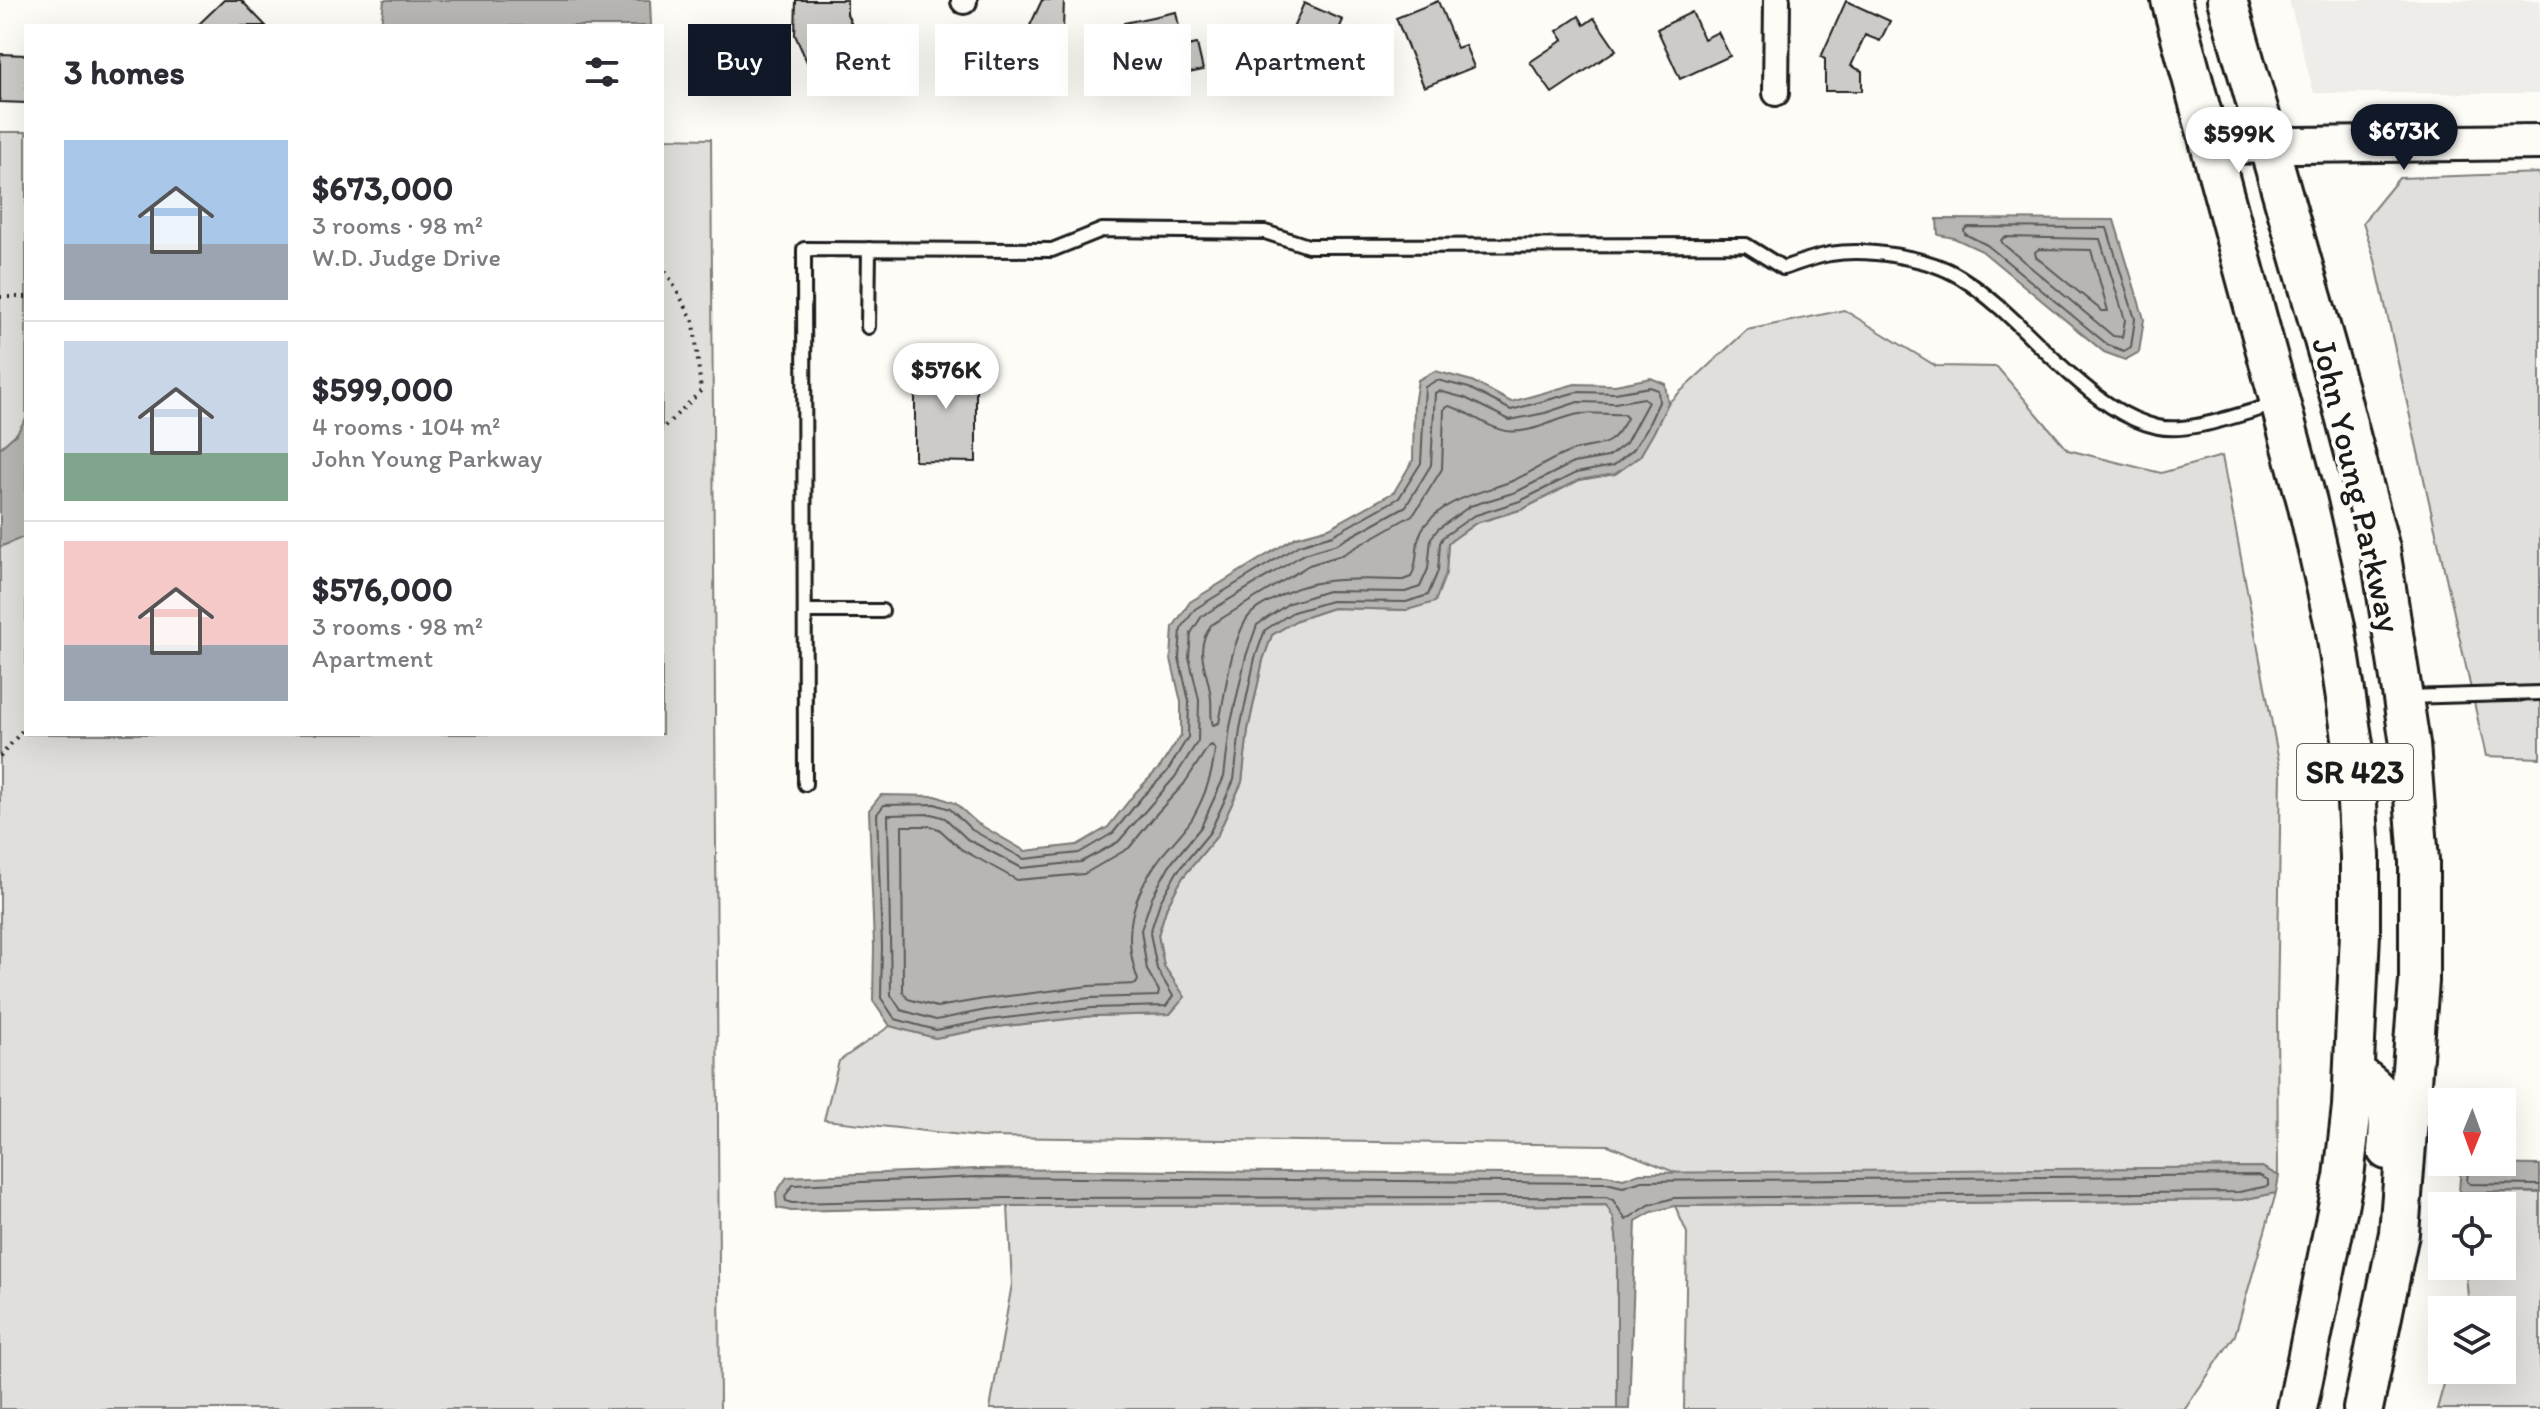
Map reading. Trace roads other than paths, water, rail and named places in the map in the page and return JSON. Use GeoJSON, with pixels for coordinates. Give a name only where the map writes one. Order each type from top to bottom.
{"type":"FeatureCollection","features":[{"type":"Feature","properties":{"kind":"main road","name":"John Young Parkway"},"geometry":{"type":"LineString","coordinates":[[2171,0],[2307,502],[2340,661],[2354,751],[2360,856],[2354,1072],[2344,1177],[2297,1409]]}},
{"type":"Feature","properties":{"kind":"main road","name":"John Young Parkway"},"geometry":{"type":"LineString","coordinates":[[2227,0],[2338,389],[2380,549],[2410,744],[2419,861],[2419,981],[2399,1233],[2363,1409]]}},
{"type":"Feature","properties":{"kind":"main road"},"geometry":{"type":"LineString","coordinates":[[2340,661],[2362,703],[2373,832],[2376,1016],[2389,1043],[2413,1056]]}},
{"type":"Feature","properties":{"kind":"main road"},"geometry":{"type":"LineString","coordinates":[[2345,1409],[2382,1202],[2390,1120],[2380,1089],[2354,1072]]}},
{"type":"Feature","properties":{"kind":"street"},"geometry":{"type":"LineString","coordinates":[[1776,93],[1777,0]]}},
{"type":"Feature","properties":{"kind":"street"},"geometry":{"type":"LineString","coordinates":[[2211,146],[2540,142]]}},
{"type":"Feature","properties":{"kind":"lane"},"geometry":{"type":"LineString","coordinates":[[805,784],[804,249],[1052,250],[1102,230],[1265,232],[1308,246],[1746,245],[1783,268],[1831,254],[1875,254],[1920,261],[1958,276],[2104,403],[2131,417],[2160,427],[2188,427],[2280,403]]}},
{"type":"Feature","properties":{"kind":"lane"},"geometry":{"type":"LineString","coordinates":[[868,327],[869,249]]}},
{"type":"Feature","properties":{"kind":"lane"},"geometry":{"type":"LineString","coordinates":[[805,611],[882,611]]}},
{"type":"Feature","properties":{"kind":"lane"},"geometry":{"type":"LineString","coordinates":[[2403,697],[2540,693]]}},
{"type":"Feature","properties":{"kind":"water"},"geometry":{"type":"Polygon","coordinates":[[[384,0],[650,0],[651,24],[381,24],[384,0]]]}},
{"type":"Feature","properties":{"kind":"water"},"geometry":{"type":"Polygon","coordinates":[[[1937,219],[2114,220],[2144,319],[2139,352],[2125,360],[2104,352],[1982,251],[1954,238],[1938,235],[1937,219]]]}},
{"type":"Feature","properties":{"kind":"water"},"geometry":{"type":"Polygon","coordinates":[[[1435,371],[1472,381],[1511,402],[1575,384],[1615,385],[1651,378],[1665,384],[1668,403],[1640,456],[1615,474],[1579,480],[1523,509],[1476,523],[1448,543],[1446,573],[1435,602],[1407,610],[1333,608],[1297,620],[1272,635],[1263,660],[1248,730],[1242,782],[1217,836],[1183,877],[1167,906],[1158,935],[1164,966],[1185,997],[1170,1014],[1093,1016],[989,1028],[935,1038],[890,1026],[873,1001],[869,810],[881,795],[936,796],[955,803],[977,823],[1025,851],[1077,845],[1108,827],[1160,767],[1181,735],[1181,702],[1171,659],[1173,627],[1190,602],[1296,537],[1329,528],[1394,492],[1413,460],[1414,405],[1418,380],[1435,371]]]}},
{"type":"Feature","properties":{"kind":"water"},"geometry":{"type":"Polygon","coordinates":[[[24,421],[24,537],[0,547],[0,448],[17,433],[24,421]]]}},
{"type":"Feature","properties":{"kind":"water"},"geometry":{"type":"Polygon","coordinates":[[[2516,1165],[2540,1165],[2540,1192],[2459,1192],[2460,1176],[2516,1176],[2516,1165]]]}},
{"type":"Feature","properties":{"kind":"water"},"geometry":{"type":"Polygon","coordinates":[[[2262,1167],[2279,1176],[2276,1193],[2241,1200],[1675,1206],[1652,1212],[1636,1221],[1629,1409],[1617,1409],[1617,1244],[1614,1219],[1606,1205],[1008,1206],[791,1211],[777,1208],[776,1193],[787,1177],[977,1169],[1607,1175],[1623,1179],[1640,1173],[2262,1167]]]}}]}
